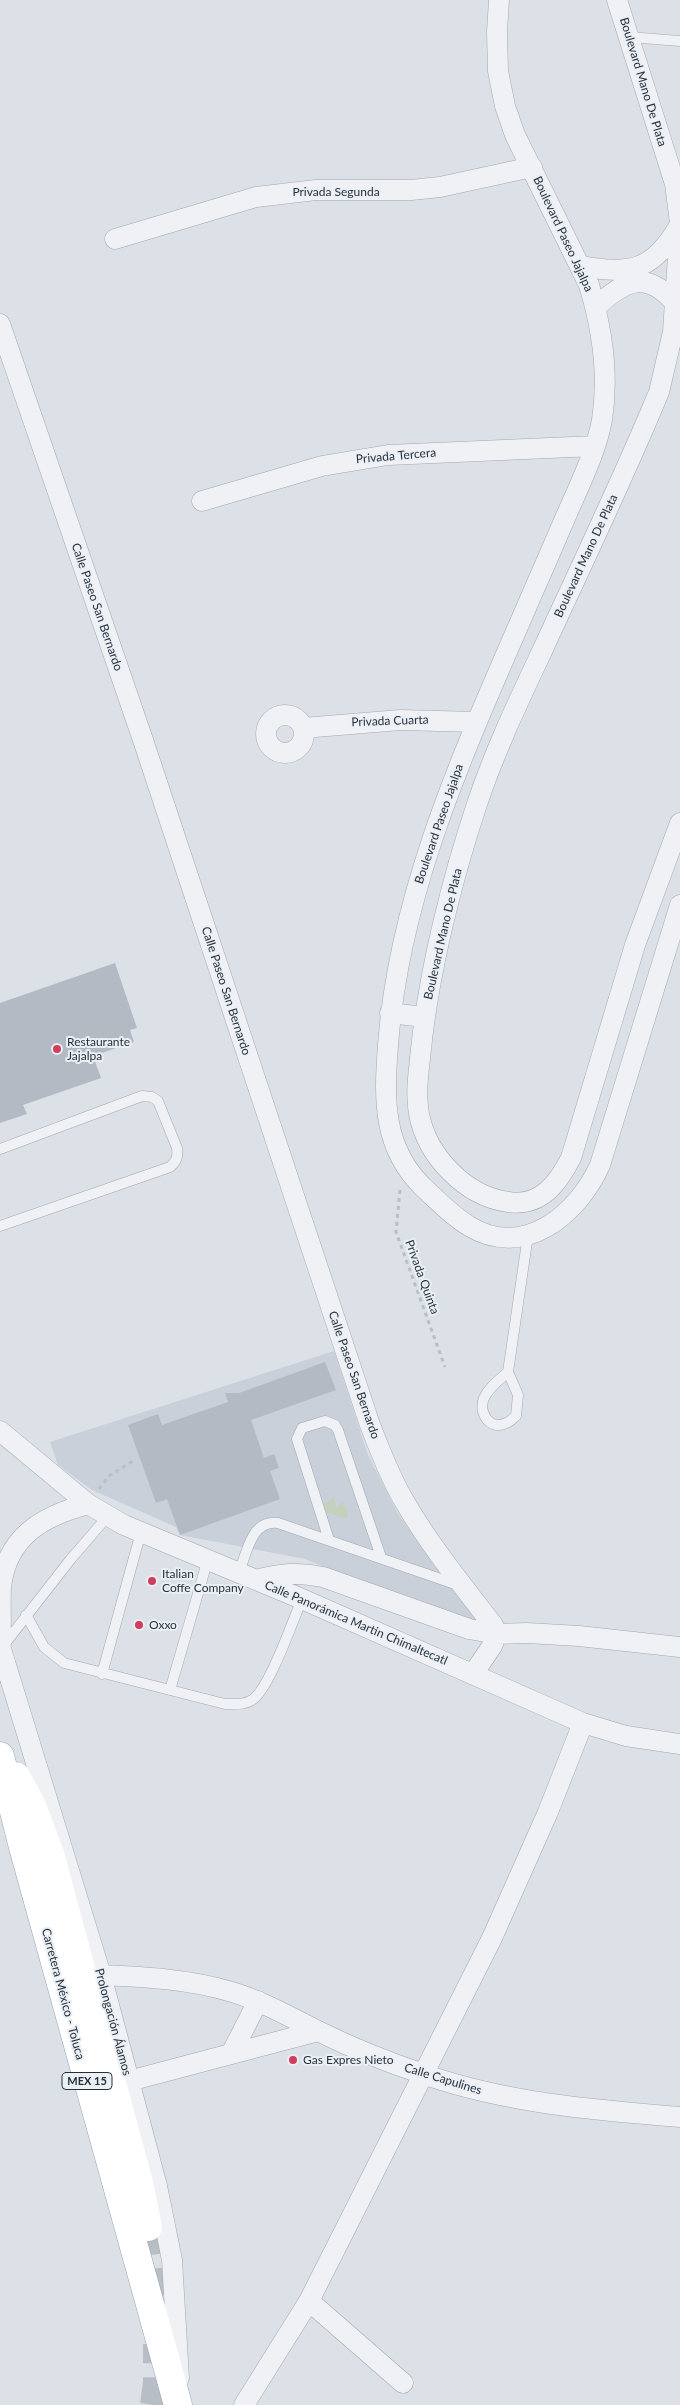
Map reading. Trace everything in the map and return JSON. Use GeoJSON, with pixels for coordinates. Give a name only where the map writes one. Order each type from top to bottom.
{"type":"FeatureCollection","features":[{"type":"Feature","properties":{"kind":"main road"},"geometry":{"type":"LineString","coordinates":[[6,1764],[41,1799],[55,1822]]}},
{"type":"Feature","properties":{"kind":"main road"},"geometry":{"type":"LineString","coordinates":[[6,1764],[32,1806],[50,1854],[139,2183],[148,2227]]}},
{"type":"Feature","properties":{"kind":"main road","name":"Carretera México - Toluca"},"geometry":{"type":"LineString","coordinates":[[6,1764],[25,1856],[179,2405]]}},
{"type":"Feature","properties":{"kind":"street","name":"Boulevard Paseo Jajalpa"},"geometry":{"type":"LineString","coordinates":[[499,0],[498,71],[505,106],[515,135],[581,266],[596,307],[604,352],[604,393],[602,420],[594,446],[477,722],[432,837],[412,905],[390,1013],[385,1081],[386,1115],[392,1139],[403,1162],[416,1180],[450,1212],[470,1227],[487,1235],[508,1238],[528,1235],[545,1228],[562,1216],[579,1201],[591,1185],[603,1156],[680,905]]}},
{"type":"Feature","properties":{"kind":"street","name":"Boulevard Mano De Plata"},"geometry":{"type":"LineString","coordinates":[[618,0],[677,184],[680,224],[673,332],[659,392],[514,712],[476,805],[440,938],[424,1017],[417,1090],[420,1114],[427,1139],[440,1161],[454,1176],[476,1191],[494,1200],[513,1203],[531,1200],[546,1193],[560,1180],[572,1158],[636,945],[680,822]]}},
{"type":"Feature","properties":{"kind":"street","name":"Privada Segunda"},"geometry":{"type":"LineString","coordinates":[[115,239],[256,197],[316,190],[411,190],[440,187],[532,167]]}},
{"type":"Feature","properties":{"kind":"street"},"geometry":{"type":"LineString","coordinates":[[581,266],[604,270],[642,266],[663,250],[680,224]]}},
{"type":"Feature","properties":{"kind":"street"},"geometry":{"type":"LineString","coordinates":[[596,307],[624,285],[638,283],[652,284],[664,290],[675,303]]}},
{"type":"Feature","properties":{"kind":"street","name":"Calle Paseo San Bernardo"},"geometry":{"type":"LineString","coordinates":[[0,324],[146,749],[370,1425],[385,1464],[403,1499],[465,1588],[493,1624],[497,1634]]}},
{"type":"Feature","properties":{"kind":"street","name":"Privada Tercera"},"geometry":{"type":"LineString","coordinates":[[202,501],[322,466],[388,455],[594,446]]}},
{"type":"Feature","properties":{"kind":"street","name":"Privada Cuarta"},"geometry":{"type":"LineString","coordinates":[[303,728],[400,720],[477,722]]}},
{"type":"Feature","properties":{"kind":"street"},"geometry":{"type":"LineString","coordinates":[[636,945],[664,956]]}},
{"type":"Feature","properties":{"kind":"street"},"geometry":{"type":"LineString","coordinates":[[390,1013],[424,1017]]}},
{"type":"Feature","properties":{"kind":"street","name":"Calle Panorámica Martin Chimaltecatl"},"geometry":{"type":"LineString","coordinates":[[0,1432],[88,1504],[141,1532],[302,1599],[583,1722],[626,1736],[680,1744]]}},
{"type":"Feature","properties":{"kind":"street","name":"Prolongación Álamos"},"geometry":{"type":"LineString","coordinates":[[88,1504],[64,1510],[44,1519],[27,1532],[16,1545],[4,1571],[1,1588],[1,1655],[55,1822],[101,1975],[157,2186],[172,2260],[179,2405]]}},
{"type":"Feature","properties":{"kind":"street"},"geometry":{"type":"LineString","coordinates":[[247,1576],[300,1572],[323,1577],[469,1629],[497,1634],[528,1633],[579,1636],[680,1647]]}},
{"type":"Feature","properties":{"kind":"street"},"geometry":{"type":"LineString","coordinates":[[473,1674],[492,1646],[497,1634]]}},
{"type":"Feature","properties":{"kind":"street"},"geometry":{"type":"LineString","coordinates":[[244,2405],[309,2301],[492,1938],[548,1812],[583,1722]]}},
{"type":"Feature","properties":{"kind":"street","name":"Calle Capulines"},"geometry":{"type":"LineString","coordinates":[[101,1975],[173,1980],[231,1992],[258,2001],[362,2052],[424,2075],[483,2092],[530,2101],[680,2117]]}},
{"type":"Feature","properties":{"kind":"street"},"geometry":{"type":"LineString","coordinates":[[231,2054],[258,2001]]}},
{"type":"Feature","properties":{"kind":"street"},"geometry":{"type":"LineString","coordinates":[[129,2081],[318,2031]]}},
{"type":"Feature","properties":{"kind":"street"},"geometry":{"type":"LineString","coordinates":[[309,2301],[403,2383]]}},
{"type":"Feature","properties":{"kind":"lane"},"geometry":{"type":"LineString","coordinates":[[629,37],[680,41]]}},
{"type":"Feature","properties":{"kind":"lane"},"geometry":{"type":"LineString","coordinates":[[0,1148],[142,1096],[152,1097],[158,1101],[177,1148],[178,1156],[175,1163],[170,1166],[0,1226]]}},
{"type":"Feature","properties":{"kind":"lane"},"geometry":{"type":"LineString","coordinates":[[508,1372],[493,1384],[483,1400],[483,1413],[486,1420],[494,1425],[506,1424],[516,1416],[518,1395],[508,1372],[528,1235]]}},
{"type":"Feature","properties":{"kind":"lane"},"geometry":{"type":"LineString","coordinates":[[330,1540],[297,1440],[302,1428],[325,1421],[335,1425],[338,1430],[381,1557]]}},
{"type":"Feature","properties":{"kind":"lane"},"geometry":{"type":"LineString","coordinates":[[1,1655],[26,1615],[108,1516]]}},
{"type":"Feature","properties":{"kind":"lane"},"geometry":{"type":"LineString","coordinates":[[247,1576],[256,1529],[262,1524],[278,1523],[381,1557],[465,1588]]}},
{"type":"Feature","properties":{"kind":"lane"},"geometry":{"type":"LineString","coordinates":[[102,1674],[141,1532]]}},
{"type":"Feature","properties":{"kind":"lane"},"geometry":{"type":"LineString","coordinates":[[170,1690],[208,1560]]}},
{"type":"Feature","properties":{"kind":"lane"},"geometry":{"type":"LineString","coordinates":[[26,1615],[44,1647],[64,1663],[226,1704],[240,1704],[251,1700],[264,1687],[302,1599]]}},
{"type":"Feature","properties":{"kind":"path","name":"Privada Quinta"},"geometry":{"type":"LineString","coordinates":[[403,1162],[396,1232],[445,1367]]}},
{"type":"Feature","properties":{"kind":"path"},"geometry":{"type":"LineString","coordinates":[[88,1504],[109,1476],[133,1461]]}},
{"type":"Feature","properties":{"kind":"shaded area"},"geometry":{"type":"Polygon","coordinates":[[[334,1351],[368,1455],[397,1512],[436,1568],[486,1627],[388,1594],[305,1559],[180,1535],[176,1527],[92,1490],[58,1465],[50,1442],[334,1351]]]}},
{"type":"Feature","properties":{"kind":"green space"},"geometry":{"type":"Polygon","coordinates":[[[334,1498],[336,1507],[343,1502],[348,1512],[347,1518],[325,1512],[322,1505],[334,1498]]]}},
{"type":"Feature","properties":{"kind":"building","name":"Restaurante Jajalpa"},"geometry":{"type":"Polygon","coordinates":[[[115,963],[137,1028],[130,1030],[134,1042],[93,1056],[101,1078],[23,1105],[27,1114],[0,1123],[0,1003],[115,963]]]}},
{"type":"Feature","properties":{"kind":"building"},"geometry":{"type":"Polygon","coordinates":[[[325,1362],[336,1390],[251,1420],[264,1458],[274,1454],[279,1468],[270,1471],[280,1499],[180,1535],[167,1499],[156,1503],[128,1425],[158,1414],[162,1425],[228,1402],[225,1393],[239,1393],[325,1362]]]}},
{"type":"Feature","properties":{"kind":"tunnel"},"geometry":{"type":"LineString","coordinates":[[148,2227],[155,2296]]}},
{"type":"Feature","properties":{"kind":"tunnel"},"geometry":{"type":"LineString","coordinates":[[154,2405],[157,2383],[157,2344]]}},
{"type":"Feature","properties":{"kind":"place","name":"Restaurante Jajalpa"},"geometry":{"type":"Point","coordinates":[57,1049]}},
{"type":"Feature","properties":{"kind":"place","name":"Italian Coffe Company"},"geometry":{"type":"Point","coordinates":[152,1581]}},
{"type":"Feature","properties":{"kind":"place","name":"Oxxo"},"geometry":{"type":"Point","coordinates":[139,1625]}},
{"type":"Feature","properties":{"kind":"place","name":"Gas Expres Nieto"},"geometry":{"type":"Point","coordinates":[293,2060]}}]}
